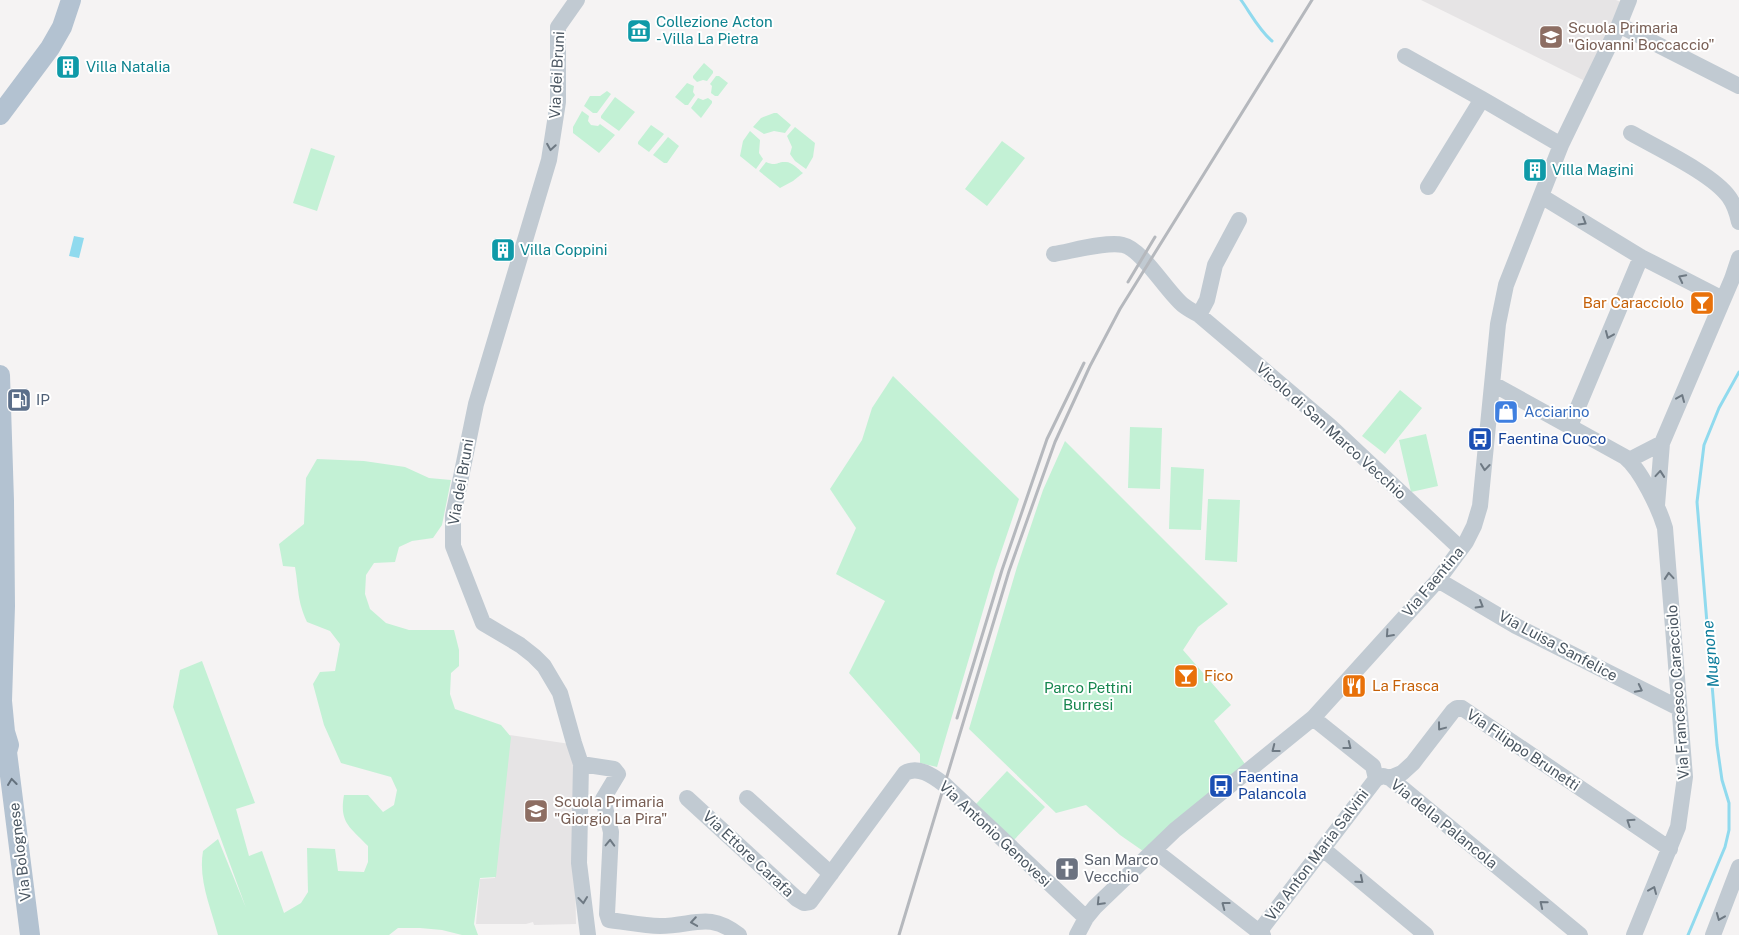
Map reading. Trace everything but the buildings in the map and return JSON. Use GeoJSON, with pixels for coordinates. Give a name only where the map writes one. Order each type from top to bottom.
{"type":"FeatureCollection","features":[{"type":"Feature","properties":{"kind":"main road"},"geometry":{"type":"LineString","coordinates":[[0,115],[50,48],[62,27],[71,0]]}},
{"type":"Feature","properties":{"kind":"main road","name":"Via Bolognese"},"geometry":{"type":"LineString","coordinates":[[0,376],[5,606],[1,713],[3,745],[30,935]]}},
{"type":"Feature","properties":{"kind":"street","name":"Via dei Bruni"},"geometry":{"type":"LineString","coordinates":[[577,0],[558,28],[558,102],[548,160],[476,404],[457,490],[452,533],[453,546],[483,623],[520,645],[544,666],[560,693],[581,764],[579,863],[587,929]]}},
{"type":"Feature","properties":{"kind":"street","name":"Via Faentina"},"geometry":{"type":"LineString","coordinates":[[1077,935],[1086,918],[1174,830],[1313,718],[1438,580],[1470,534],[1480,506],[1502,299],[1516,258],[1561,145],[1619,25],[1625,1]]}},
{"type":"Feature","properties":{"kind":"street"},"geometry":{"type":"LineString","coordinates":[[1619,25],[1739,86]]}},
{"type":"Feature","properties":{"kind":"street"},"geometry":{"type":"LineString","coordinates":[[1405,56],[1561,145]]}},
{"type":"Feature","properties":{"kind":"street"},"geometry":{"type":"LineString","coordinates":[[1428,187],[1482,99]]}},
{"type":"Feature","properties":{"kind":"street"},"geometry":{"type":"LineString","coordinates":[[1631,133],[1697,170],[1720,186],[1732,201],[1739,222]]}},
{"type":"Feature","properties":{"kind":"street"},"geometry":{"type":"LineString","coordinates":[[1541,196],[1641,257],[1723,299]]}},
{"type":"Feature","properties":{"kind":"street"},"geometry":{"type":"LineString","coordinates":[[1199,315],[1206,300],[1215,265],[1239,220]]}},
{"type":"Feature","properties":{"kind":"street","name":"Vicolo di San Marco Vecchio"},"geometry":{"type":"LineString","coordinates":[[1054,254],[1112,244],[1127,246],[1142,258],[1182,304],[1199,315],[1330,426],[1461,549]]}},
{"type":"Feature","properties":{"kind":"street"},"geometry":{"type":"LineString","coordinates":[[1570,426],[1641,257]]}},
{"type":"Feature","properties":{"kind":"street","name":"Via Francesco Caracciolo"},"geometry":{"type":"LineString","coordinates":[[1634,935],[1678,827],[1685,777],[1665,533],[1657,505],[1662,443],[1732,279],[1739,258]]}},
{"type":"Feature","properties":{"kind":"street"},"geometry":{"type":"LineString","coordinates":[[1493,384],[1629,460],[1657,505]]}},
{"type":"Feature","properties":{"kind":"street"},"geometry":{"type":"LineString","coordinates":[[1629,460],[1662,443]]}},
{"type":"Feature","properties":{"kind":"street","name":"Via Luisa Sanfelice"},"geometry":{"type":"LineString","coordinates":[[1438,580],[1516,626],[1679,708]]}},
{"type":"Feature","properties":{"kind":"street","name":"Via Filippo Brunetti"},"geometry":{"type":"LineString","coordinates":[[1382,778],[1402,773],[1413,763],[1453,711],[1457,708],[1462,708],[1670,849]]}},
{"type":"Feature","properties":{"kind":"street","name":"Via della Palancola"},"geometry":{"type":"LineString","coordinates":[[1313,718],[1373,766],[1382,778],[1580,935]]}},
{"type":"Feature","properties":{"kind":"street"},"geometry":{"type":"LineString","coordinates":[[581,764],[614,769],[618,774],[603,799],[611,832],[607,914],[610,920]]}},
{"type":"Feature","properties":{"kind":"street","name":"Via Antonio Genovesi"},"geometry":{"type":"LineString","coordinates":[[810,902],[905,773],[911,770],[918,770],[945,785],[1086,918]]}},
{"type":"Feature","properties":{"kind":"street","name":"Via Anton Maria Salvini"},"geometry":{"type":"LineString","coordinates":[[1261,933],[1323,849],[1382,778]]}},
{"type":"Feature","properties":{"kind":"street","name":"Via Ettore Carafa"},"geometry":{"type":"LineString","coordinates":[[687,798],[797,899],[804,904],[810,902]]}},
{"type":"Feature","properties":{"kind":"street"},"geometry":{"type":"LineString","coordinates":[[747,798],[831,874]]}},
{"type":"Feature","properties":{"kind":"street"},"geometry":{"type":"LineString","coordinates":[[1323,849],[1426,935]]}},
{"type":"Feature","properties":{"kind":"street"},"geometry":{"type":"LineString","coordinates":[[1154,850],[1261,933]]}},
{"type":"Feature","properties":{"kind":"street"},"geometry":{"type":"LineString","coordinates":[[1713,935],[1733,900],[1739,867]]}},
{"type":"Feature","properties":{"kind":"street"},"geometry":{"type":"LineString","coordinates":[[587,929],[610,920],[660,926],[706,920],[722,924],[739,935]]}},
{"type":"Feature","properties":{"kind":"shaded area","name":"Scuola Primaria \"Giovanni Boccaccio\""},"geometry":{"type":"Polygon","coordinates":[[[1421,0],[1616,0],[1621,2],[1585,81],[1421,0]]]}},
{"type":"Feature","properties":{"kind":"shaded area","name":"Scuola Primaria \"Giorgio La Pira\""},"geometry":{"type":"Polygon","coordinates":[[[503,734],[570,744],[573,756],[576,924],[534,925],[533,922],[526,924],[476,924],[480,879],[495,878],[503,734]]]}},
{"type":"Feature","properties":{"kind":"green space"},"geometry":{"type":"Polygon","coordinates":[[[704,63],[713,73],[707,81],[697,82],[693,76],[704,63]]]}},
{"type":"Feature","properties":{"kind":"green space"},"geometry":{"type":"Polygon","coordinates":[[[716,76],[719,76],[728,83],[718,96],[711,93],[712,86],[710,84],[716,76]]]}},
{"type":"Feature","properties":{"kind":"green space"},"geometry":{"type":"Polygon","coordinates":[[[687,83],[694,86],[693,92],[695,95],[688,105],[685,105],[675,97],[687,83]]]}},
{"type":"Feature","properties":{"kind":"green space"},"geometry":{"type":"Polygon","coordinates":[[[607,91],[611,94],[597,113],[593,113],[584,106],[590,96],[600,96],[607,91]]]}},
{"type":"Feature","properties":{"kind":"green space"},"geometry":{"type":"Polygon","coordinates":[[[615,97],[635,112],[619,131],[601,118],[615,97]]]}},
{"type":"Feature","properties":{"kind":"green space"},"geometry":{"type":"Polygon","coordinates":[[[698,98],[703,100],[708,98],[712,101],[701,118],[691,108],[698,98]]]}},
{"type":"Feature","properties":{"kind":"green space"},"geometry":{"type":"Polygon","coordinates":[[[582,111],[589,116],[588,121],[591,125],[598,126],[600,124],[615,135],[599,153],[573,133],[573,127],[582,111]]]}},
{"type":"Feature","properties":{"kind":"green space"},"geometry":{"type":"Polygon","coordinates":[[[777,113],[791,125],[785,133],[774,131],[764,134],[753,127],[761,118],[777,113]]]}},
{"type":"Feature","properties":{"kind":"green space"},"geometry":{"type":"Polygon","coordinates":[[[651,125],[664,134],[649,152],[638,142],[651,125]]]}},
{"type":"Feature","properties":{"kind":"green space"},"geometry":{"type":"Polygon","coordinates":[[[795,127],[815,143],[813,157],[806,169],[795,161],[790,154],[792,147],[787,136],[795,127]]]}},
{"type":"Feature","properties":{"kind":"green space"},"geometry":{"type":"Polygon","coordinates":[[[750,131],[760,140],[759,153],[763,159],[756,169],[740,156],[743,141],[750,131]]]}},
{"type":"Feature","properties":{"kind":"green space"},"geometry":{"type":"Polygon","coordinates":[[[668,137],[679,146],[667,163],[664,163],[653,155],[668,137]]]}},
{"type":"Feature","properties":{"kind":"green space"},"geometry":{"type":"Polygon","coordinates":[[[1002,141],[1025,158],[987,206],[965,189],[1002,141]]]}},
{"type":"Feature","properties":{"kind":"green space"},"geometry":{"type":"Polygon","coordinates":[[[311,148],[335,156],[317,211],[293,203],[311,148]]]}},
{"type":"Feature","properties":{"kind":"green space"},"geometry":{"type":"Polygon","coordinates":[[[766,162],[775,164],[788,162],[803,173],[780,188],[759,171],[766,162]]]}},
{"type":"Feature","properties":{"kind":"green space"},"geometry":{"type":"Polygon","coordinates":[[[893,376],[1019,499],[995,570],[937,767],[920,763],[920,754],[849,673],[885,601],[836,574],[856,528],[830,489],[862,440],[872,408],[893,376]]]}},
{"type":"Feature","properties":{"kind":"green space"},"geometry":{"type":"Polygon","coordinates":[[[1400,390],[1422,408],[1385,454],[1362,436],[1400,390]]]}},
{"type":"Feature","properties":{"kind":"green space"},"geometry":{"type":"Polygon","coordinates":[[[1130,427],[1162,428],[1160,489],[1128,488],[1130,427]]]}},
{"type":"Feature","properties":{"kind":"green space"},"geometry":{"type":"Polygon","coordinates":[[[1426,434],[1438,486],[1411,492],[1399,440],[1426,434]]]}},
{"type":"Feature","properties":{"kind":"green space","name":"Parco Pettini Burresi"},"geometry":{"type":"Polygon","coordinates":[[[1065,441],[1228,604],[1198,627],[1183,650],[1231,705],[1214,721],[1245,764],[1143,851],[1120,835],[1086,805],[1056,813],[969,729],[1017,567],[1043,490],[1065,441]]]}},
{"type":"Feature","properties":{"kind":"green space"},"geometry":{"type":"Polygon","coordinates":[[[317,459],[364,461],[405,467],[429,478],[451,480],[442,525],[433,538],[412,541],[399,547],[395,562],[374,563],[366,575],[365,594],[370,609],[386,623],[409,630],[454,630],[459,650],[459,666],[451,673],[450,694],[455,709],[501,725],[511,737],[496,877],[480,878],[474,924],[478,935],[462,935],[442,930],[420,928],[398,928],[389,935],[218,935],[206,894],[202,862],[203,851],[218,839],[246,908],[173,707],[180,670],[202,661],[255,803],[236,809],[249,856],[262,851],[284,913],[301,903],[308,892],[307,848],[335,849],[338,871],[364,872],[368,862],[368,846],[347,824],[343,812],[344,795],[368,795],[383,812],[394,805],[397,790],[391,777],[341,763],[324,725],[313,684],[320,672],[335,671],[340,644],[330,631],[307,622],[300,601],[295,567],[283,566],[279,544],[304,524],[306,478],[317,459]]]}},
{"type":"Feature","properties":{"kind":"green space"},"geometry":{"type":"Polygon","coordinates":[[[1171,467],[1204,469],[1201,530],[1169,529],[1171,467]]]}},
{"type":"Feature","properties":{"kind":"green space"},"geometry":{"type":"Polygon","coordinates":[[[1208,499],[1240,500],[1237,562],[1205,560],[1208,499]]]}},
{"type":"Feature","properties":{"kind":"green space"},"geometry":{"type":"Polygon","coordinates":[[[1007,771],[1045,807],[1014,840],[976,804],[1007,771]]]}},
{"type":"Feature","properties":{"kind":"water"},"geometry":{"type":"Polygon","coordinates":[[[74,236],[84,238],[79,258],[69,256],[74,236]]]}},
{"type":"Feature","properties":{"kind":"waterway"},"geometry":{"type":"LineString","coordinates":[[1241,0],[1259,27],[1272,41]]}},
{"type":"Feature","properties":{"kind":"waterway","name":"Mugnone"},"geometry":{"type":"LineString","coordinates":[[1688,935],[1725,847],[1729,830],[1729,803],[1722,780],[1717,745],[1697,502],[1704,445],[1719,408],[1739,372]]}},
{"type":"Feature","properties":{"kind":"railway"},"geometry":{"type":"LineString","coordinates":[[899,935],[1009,571],[1055,442],[1090,366],[1120,309],[1312,0]]}},
{"type":"Feature","properties":{"kind":"railway"},"geometry":{"type":"LineString","coordinates":[[1128,282],[1155,237]]}},
{"type":"Feature","properties":{"kind":"railway"},"geometry":{"type":"LineString","coordinates":[[957,718],[1002,570],[1047,439],[1084,363]]}},
{"type":"Feature","properties":{"kind":"place","name":"Collezione Acton - Villa La Pietra"},"geometry":{"type":"Point","coordinates":[639,31]}},
{"type":"Feature","properties":{"kind":"place","name":"Scuola Primaria \"Giovanni Boccaccio\""},"geometry":{"type":"Point","coordinates":[1551,37]}},
{"type":"Feature","properties":{"kind":"place","name":"Villa Natalia"},"geometry":{"type":"Point","coordinates":[68,67]}},
{"type":"Feature","properties":{"kind":"place","name":"Villa Magini"},"geometry":{"type":"Point","coordinates":[1535,170]}},
{"type":"Feature","properties":{"kind":"place","name":"Villa Coppini"},"geometry":{"type":"Point","coordinates":[503,250]}},
{"type":"Feature","properties":{"kind":"place","name":"Bar Caracciolo"},"geometry":{"type":"Point","coordinates":[1702,303]}},
{"type":"Feature","properties":{"kind":"place","name":"IP"},"geometry":{"type":"Point","coordinates":[19,400]}},
{"type":"Feature","properties":{"kind":"place","name":"Acciarino"},"geometry":{"type":"Point","coordinates":[1506,412]}},
{"type":"Feature","properties":{"kind":"place","name":"Faentina Cuoco"},"geometry":{"type":"Point","coordinates":[1480,439]}},
{"type":"Feature","properties":{"kind":"place","name":"Fico"},"geometry":{"type":"Point","coordinates":[1186,676]}},
{"type":"Feature","properties":{"kind":"place","name":"La Frasca"},"geometry":{"type":"Point","coordinates":[1354,686]}},
{"type":"Feature","properties":{"kind":"place","name":"Faentina Palancola"},"geometry":{"type":"Point","coordinates":[1221,786]}},
{"type":"Feature","properties":{"kind":"place","name":"Scuola Primaria \"Giorgio La Pira\""},"geometry":{"type":"Point","coordinates":[536,811]}},
{"type":"Feature","properties":{"kind":"place","name":"San Marco Vecchio"},"geometry":{"type":"Point","coordinates":[1067,869]}}]}
